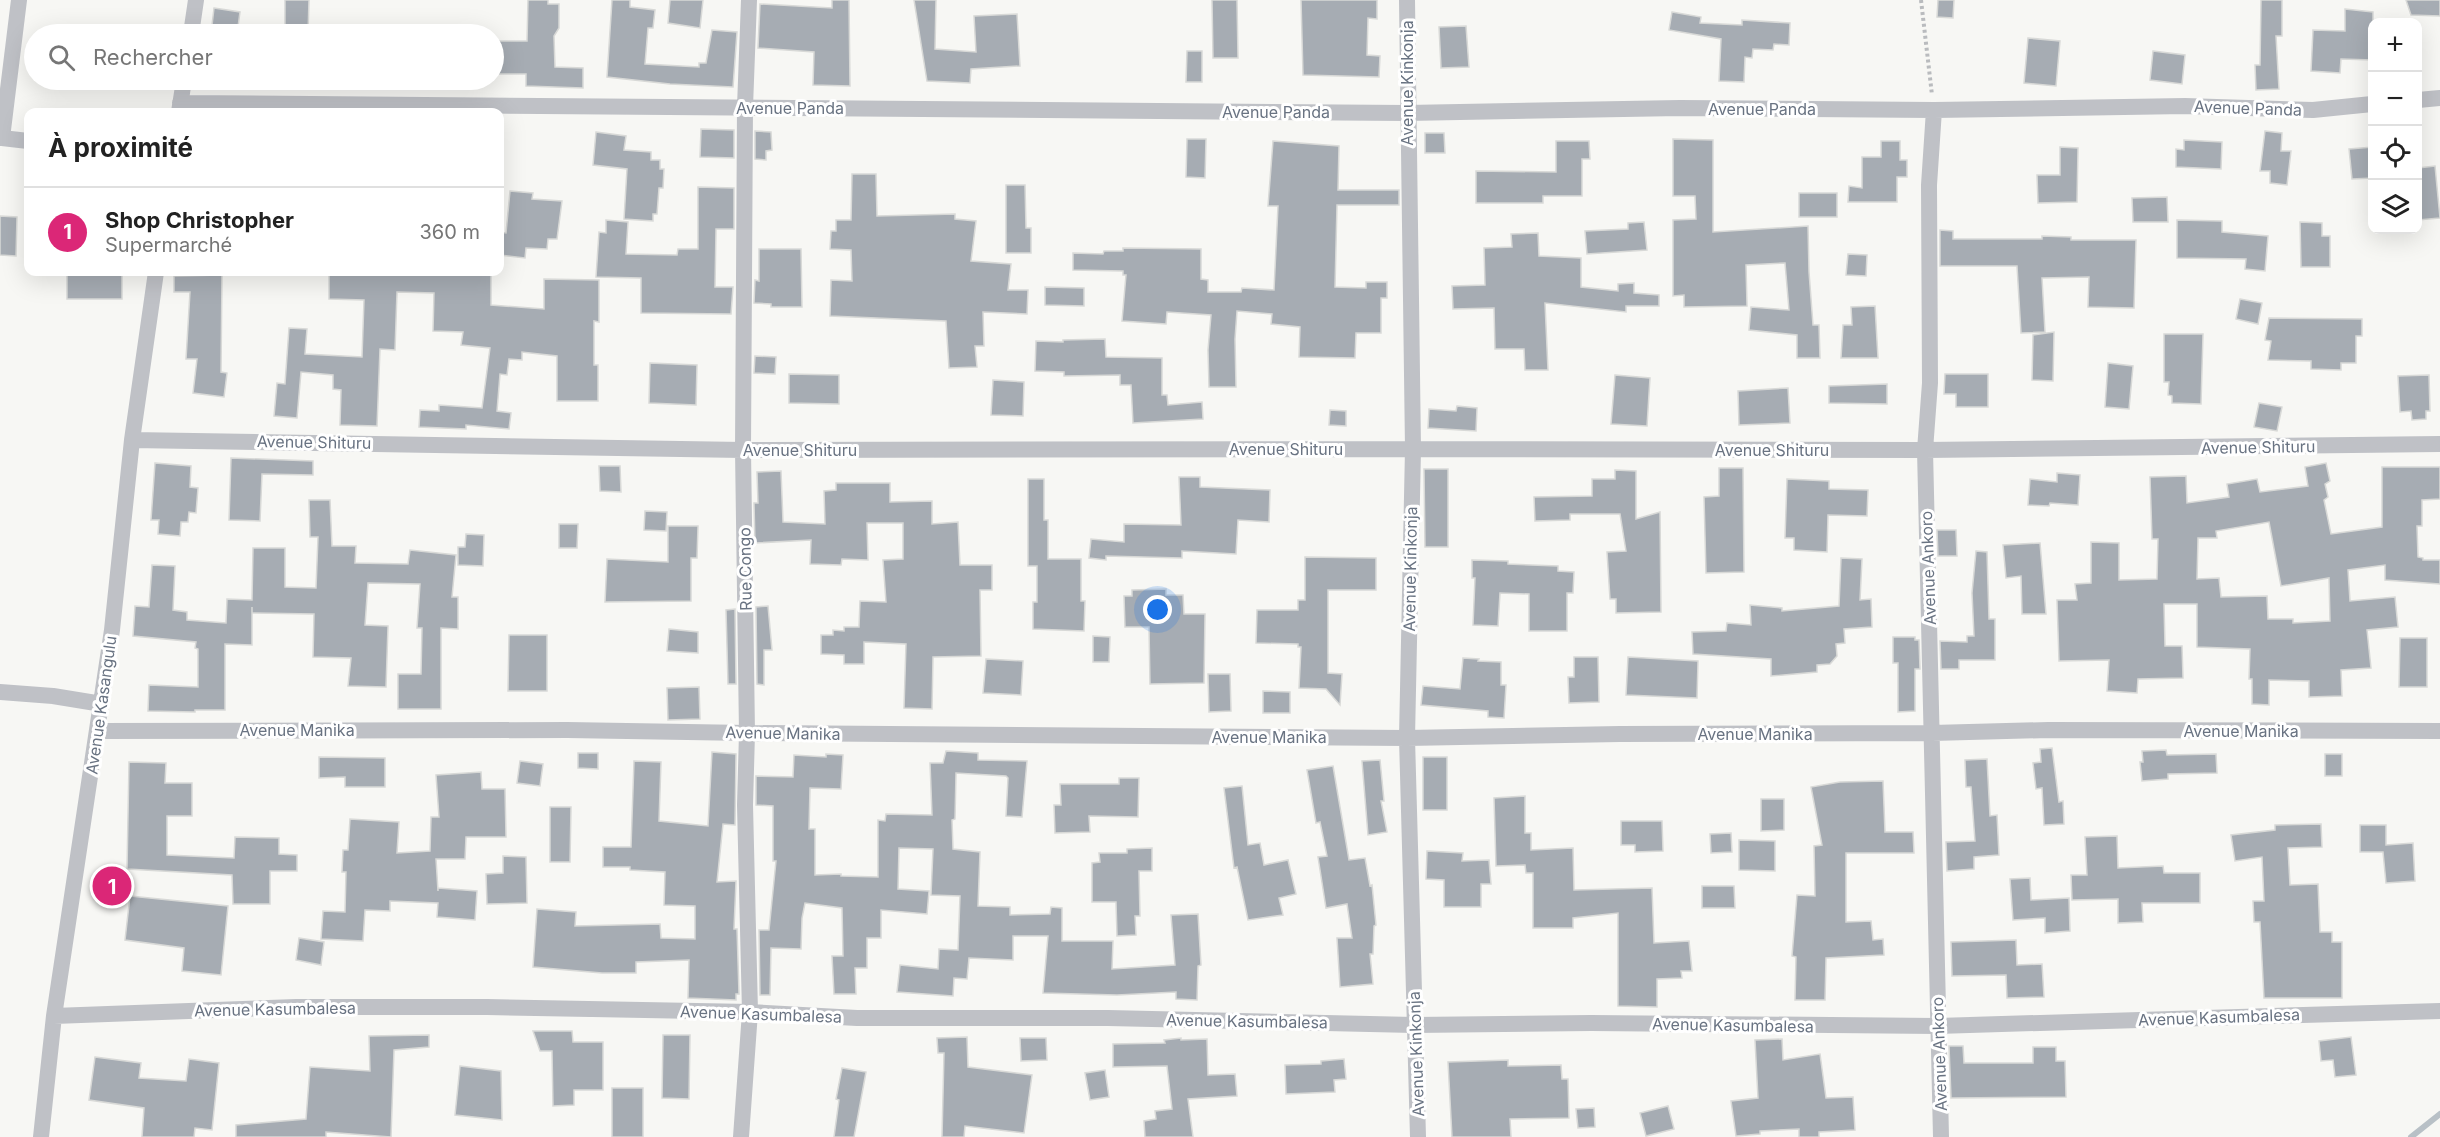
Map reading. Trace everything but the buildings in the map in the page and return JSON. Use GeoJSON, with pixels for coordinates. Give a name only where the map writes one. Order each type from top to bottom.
{"type":"FeatureCollection","features":[{"type":"Feature","properties":{"kind":"street"},"geometry":{"type":"LineString","coordinates":[[19,0],[1,138],[24,141]]}},
{"type":"Feature","properties":{"kind":"street"},"geometry":{"type":"LineString","coordinates":[[192,24],[196,0]]}},
{"type":"Feature","properties":{"kind":"street","name":"Rue Congo"},"geometry":{"type":"LineString","coordinates":[[741,1137],[750,1012],[745,805],[747,733],[743,450],[745,107],[749,0]]}},
{"type":"Feature","properties":{"kind":"street","name":"Avenue Kinkonja"},"geometry":{"type":"LineString","coordinates":[[1407,0],[1413,449],[1407,738],[1418,1137]]}},
{"type":"Feature","properties":{"kind":"street"},"geometry":{"type":"LineString","coordinates":[[179,108],[182,90]]}},
{"type":"Feature","properties":{"kind":"street"},"geometry":{"type":"LineString","coordinates":[[2422,100],[2440,98]]}},
{"type":"Feature","properties":{"kind":"street","name":"Avenue Panda"},"geometry":{"type":"LineString","coordinates":[[179,108],[745,107],[1407,113],[1680,108],[1934,110],[2185,106],[2313,110],[2368,104]]}},
{"type":"Feature","properties":{"kind":"street","name":"Avenue Ankoro"},"geometry":{"type":"LineString","coordinates":[[1934,110],[1929,185],[1930,383],[1925,450],[1941,1137]]}},
{"type":"Feature","properties":{"kind":"street","name":"Avenue Kasangulu"},"geometry":{"type":"LineString","coordinates":[[41,1137],[54,1016],[102,704],[132,440],[155,276]]}},
{"type":"Feature","properties":{"kind":"street","name":"Avenue Shituru"},"geometry":{"type":"LineString","coordinates":[[132,440],[743,450],[1925,450],[2440,444]]}},
{"type":"Feature","properties":{"kind":"street"},"geometry":{"type":"LineString","coordinates":[[0,692],[53,696],[102,704]]}},
{"type":"Feature","properties":{"kind":"street","name":"Avenue Manika"},"geometry":{"type":"LineString","coordinates":[[97,730],[567,730],[1407,738],[2048,730],[2440,731]]}},
{"type":"Feature","properties":{"kind":"street","name":"Avenue Kasumbalesa"},"geometry":{"type":"LineString","coordinates":[[54,1016],[296,1007],[487,1007],[750,1012],[857,1018],[1107,1018],[1414,1025],[1591,1023],[1937,1026],[2440,1011]]}},
{"type":"Feature","properties":{"kind":"path"},"geometry":{"type":"LineString","coordinates":[[1921,0],[1934,110]]}},
{"type":"Feature","properties":{"kind":"waterway"},"geometry":{"type":"LineString","coordinates":[[2411,1137],[2440,1114]]}},
{"type":"Feature","properties":{"kind":"place","name":"Shop Christopher"},"geometry":{"type":"Point","coordinates":[112,886]}}]}
